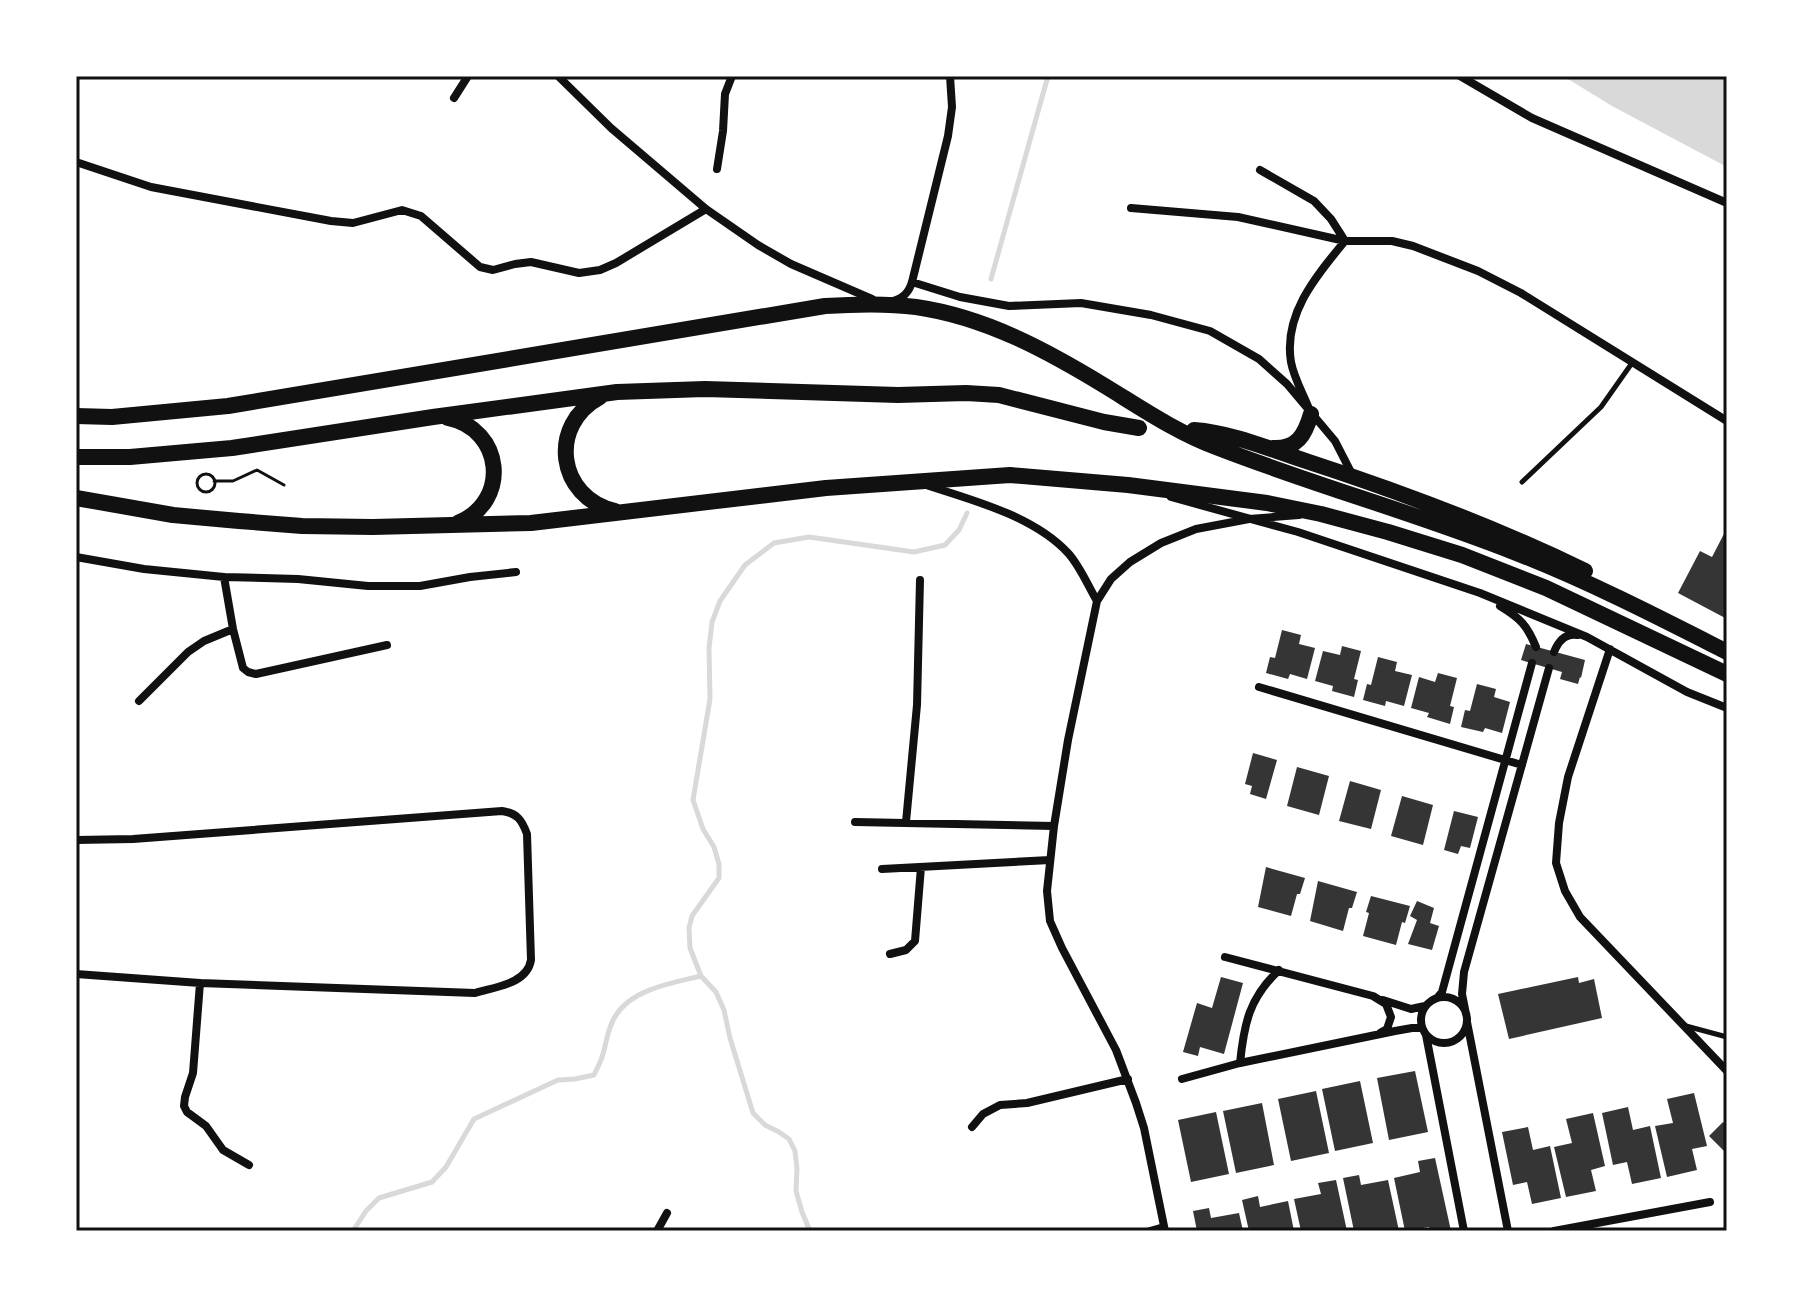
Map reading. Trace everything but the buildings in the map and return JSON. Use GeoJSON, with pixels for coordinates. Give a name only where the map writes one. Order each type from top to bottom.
{"type":"FeatureCollection","features":[{"type":"Feature","properties":{"kind":"main road"},"geometry":{"type":"LineString","coordinates":[[76,416],[112,417],[228,406],[825,306],[870,303],[916,307],[958,316],[1000,330],[1037,347],[1195,438],[1517,553],[1583,581],[1727,652]]}},
{"type":"Feature","properties":{"kind":"main road"},"geometry":{"type":"LineString","coordinates":[[76,457],[130,457],[232,448],[617,392],[705,389],[999,395],[1139,428]]}},
{"type":"Feature","properties":{"kind":"main road"},"geometry":{"type":"LineString","coordinates":[[617,392],[598,398],[576,417],[566,443],[566,463],[573,481],[593,502],[611,510],[630,512]]}},
{"type":"Feature","properties":{"kind":"main road"},"geometry":{"type":"LineString","coordinates":[[1266,448],[1282,449],[1297,444],[1306,431],[1311,414]]}},
{"type":"Feature","properties":{"kind":"main road"},"geometry":{"type":"LineString","coordinates":[[433,417],[460,421],[475,430],[487,444],[494,466],[494,480],[483,505],[470,517],[445,526]]}},
{"type":"Feature","properties":{"kind":"main road"},"geometry":{"type":"LineString","coordinates":[[1194,430],[1232,435],[1353,476],[1526,542],[1609,582],[1650,605],[1686,631]]}},
{"type":"Feature","properties":{"kind":"main road"},"geometry":{"type":"LineString","coordinates":[[76,498],[173,515],[302,526],[445,526],[531,523],[826,488],[1010,475],[1128,485],[1267,503],[1321,514],[1462,555],[1546,588],[1727,674]]}},
{"type":"Feature","properties":{"kind":"street"},"geometry":{"type":"LineString","coordinates":[[454,98],[468,76]]}},
{"type":"Feature","properties":{"kind":"street"},"geometry":{"type":"LineString","coordinates":[[558,76],[611,128],[706,209],[791,264],[880,302],[896,300],[910,290],[948,136],[952,107],[950,76]]}},
{"type":"Feature","properties":{"kind":"street"},"geometry":{"type":"LineString","coordinates":[[717,169],[725,94],[732,76]]}},
{"type":"Feature","properties":{"kind":"street"},"geometry":{"type":"LineString","coordinates":[[1460,76],[1532,118],[1727,203]]}},
{"type":"Feature","properties":{"kind":"street"},"geometry":{"type":"LineString","coordinates":[[76,162],[151,187],[331,221],[353,223],[402,210],[421,216],[480,267],[493,270],[531,262],[579,273],[600,270],[706,209]]}},
{"type":"Feature","properties":{"kind":"street"},"geometry":{"type":"LineString","coordinates":[[1260,170],[1314,201],[1331,219],[1345,241]]}},
{"type":"Feature","properties":{"kind":"street"},"geometry":{"type":"LineString","coordinates":[[1131,208],[1238,217],[1345,241],[1392,241],[1413,246],[1478,271],[1521,293],[1727,421]]}},
{"type":"Feature","properties":{"kind":"street"},"geometry":{"type":"LineString","coordinates":[[1311,414],[1291,363],[1290,334],[1298,310],[1315,278],[1345,241]]}},
{"type":"Feature","properties":{"kind":"street"},"geometry":{"type":"LineString","coordinates":[[912,282],[972,300],[1009,306],[1081,303],[1151,315],[1210,331],[1259,359],[1287,384],[1335,441],[1353,476]]}},
{"type":"Feature","properties":{"kind":"street"},"geometry":{"type":"LineString","coordinates":[[918,482],[1003,512],[1053,538],[1070,555],[1097,601]]}},
{"type":"Feature","properties":{"kind":"street"},"geometry":{"type":"LineString","coordinates":[[1128,485],[1328,541],[1480,593],[1587,637],[1687,692],[1727,708]]}},
{"type":"Feature","properties":{"kind":"street"},"geometry":{"type":"LineString","coordinates":[[1150,1231],[1165,1229],[1144,1128],[1116,1050],[1050,921],[1047,891],[1068,740],[1097,601],[1111,579],[1130,562],[1161,543],[1196,529],[1249,519],[1321,514]]}},
{"type":"Feature","properties":{"kind":"street"},"geometry":{"type":"LineString","coordinates":[[76,557],[144,569],[224,577],[298,579],[368,586],[420,586],[516,572]]}},
{"type":"Feature","properties":{"kind":"street"},"geometry":{"type":"LineString","coordinates":[[224,577],[233,629],[243,668],[248,672],[256,674],[387,645]]}},
{"type":"Feature","properties":{"kind":"street"},"geometry":{"type":"LineString","coordinates":[[906,822],[917,705],[920,580]]}},
{"type":"Feature","properties":{"kind":"street"},"geometry":{"type":"LineString","coordinates":[[1480,593],[1520,618],[1536,647]]}},
{"type":"Feature","properties":{"kind":"street"},"geometry":{"type":"LineString","coordinates":[[139,701],[188,652],[204,641],[233,629]]}},
{"type":"Feature","properties":{"kind":"street"},"geometry":{"type":"LineString","coordinates":[[1554,652],[1560,640],[1566,637],[1573,634],[1587,637]]}},
{"type":"Feature","properties":{"kind":"street"},"geometry":{"type":"LineString","coordinates":[[1610,649],[1568,777],[1559,823],[1556,863],[1565,891],[1580,917],[1727,1071]]}},
{"type":"Feature","properties":{"kind":"street"},"geometry":{"type":"LineString","coordinates":[[1225,957],[1411,1009],[1425,1006],[1437,998],[1442,992],[1532,663]]}},
{"type":"Feature","properties":{"kind":"street"},"geometry":{"type":"LineString","coordinates":[[1508,1231],[1462,994],[1464,972],[1549,668]]}},
{"type":"Feature","properties":{"kind":"street"},"geometry":{"type":"LineString","coordinates":[[1259,687],[1522,765]]}},
{"type":"Feature","properties":{"kind":"street"},"geometry":{"type":"LineString","coordinates":[[76,840],[133,839],[510,812],[517,816],[527,834],[531,960],[526,973],[508,983],[475,993],[200,983],[76,974]]}},
{"type":"Feature","properties":{"kind":"street"},"geometry":{"type":"LineString","coordinates":[[855,822],[1054,826]]}},
{"type":"Feature","properties":{"kind":"street"},"geometry":{"type":"LineString","coordinates":[[882,869],[1050,860]]}},
{"type":"Feature","properties":{"kind":"street"},"geometry":{"type":"LineString","coordinates":[[890,954],[906,950],[915,941],[921,867]]}},
{"type":"Feature","properties":{"kind":"street"},"geometry":{"type":"LineString","coordinates":[[1240,1063],[1242,1037],[1250,1008],[1258,993],[1279,970]]}},
{"type":"Feature","properties":{"kind":"street"},"geometry":{"type":"LineString","coordinates":[[200,983],[193,1073],[184,1106],[187,1112],[206,1126],[223,1150],[249,1165]]}},
{"type":"Feature","properties":{"kind":"street"},"geometry":{"type":"LineString","coordinates":[[1373,996],[1386,1004],[1391,1017],[1387,1029],[1376,1035]]}},
{"type":"Feature","properties":{"kind":"street"},"geometry":{"type":"LineString","coordinates":[[1182,1079],[1240,1063],[1412,1028],[1439,1043],[1454,1041],[1465,1029],[1466,1018],[1458,1002],[1452,998],[1437,998]]}},
{"type":"Feature","properties":{"kind":"street"},"geometry":{"type":"LineString","coordinates":[[1425,1006],[1421,1013],[1424,1032],[1464,1231]]}},
{"type":"Feature","properties":{"kind":"street"},"geometry":{"type":"LineString","coordinates":[[972,1127],[983,1114],[1000,1105],[1027,1103],[1128,1079]]}},
{"type":"Feature","properties":{"kind":"street"},"geometry":{"type":"LineString","coordinates":[[1554,1231],[1710,1202]]}},
{"type":"Feature","properties":{"kind":"street"},"geometry":{"type":"LineString","coordinates":[[657,1231],[667,1213]]}},
{"type":"Feature","properties":{"kind":"lane"},"geometry":{"type":"LineString","coordinates":[[1522,482],[1601,407],[1633,362]]}},
{"type":"Feature","properties":{"kind":"lane"},"geometry":{"type":"LineString","coordinates":[[1686,1026],[1727,1037]]}},
{"type":"Feature","properties":{"kind":"path"},"geometry":{"type":"LineString","coordinates":[[214,481],[233,481],[257,470],[284,485]]}},
{"type":"Feature","properties":{"kind":"path"},"geometry":{"type":"LineString","coordinates":[[200,475],[211,476],[214,481],[213,487],[206,492],[198,488],[200,475]]}},
{"type":"Feature","properties":{"kind":"shaded area"},"geometry":{"type":"Polygon","coordinates":[[[1563,76],[1727,76],[1727,167],[1612,106],[1563,76]]]}},
{"type":"Feature","properties":{"kind":"waterway"},"geometry":{"type":"LineString","coordinates":[[991,279],[1048,76]]}},
{"type":"Feature","properties":{"kind":"waterway"},"geometry":{"type":"LineString","coordinates":[[810,1231],[796,1191],[795,1151],[789,1139],[765,1125],[753,1113],[724,1010],[716,992],[701,976],[690,948],[692,916],[719,878],[714,847],[703,829],[693,800],[710,699],[712,622],[720,601],[745,565],[774,543],[809,537],[914,552],[945,545],[959,530],[967,513]]}},
{"type":"Feature","properties":{"kind":"waterway"},"geometry":{"type":"LineString","coordinates":[[353,1231],[379,1198],[432,1182],[446,1167],[474,1119],[558,1080],[594,1075],[613,1020],[632,999],[654,988],[701,976]]}}]}
